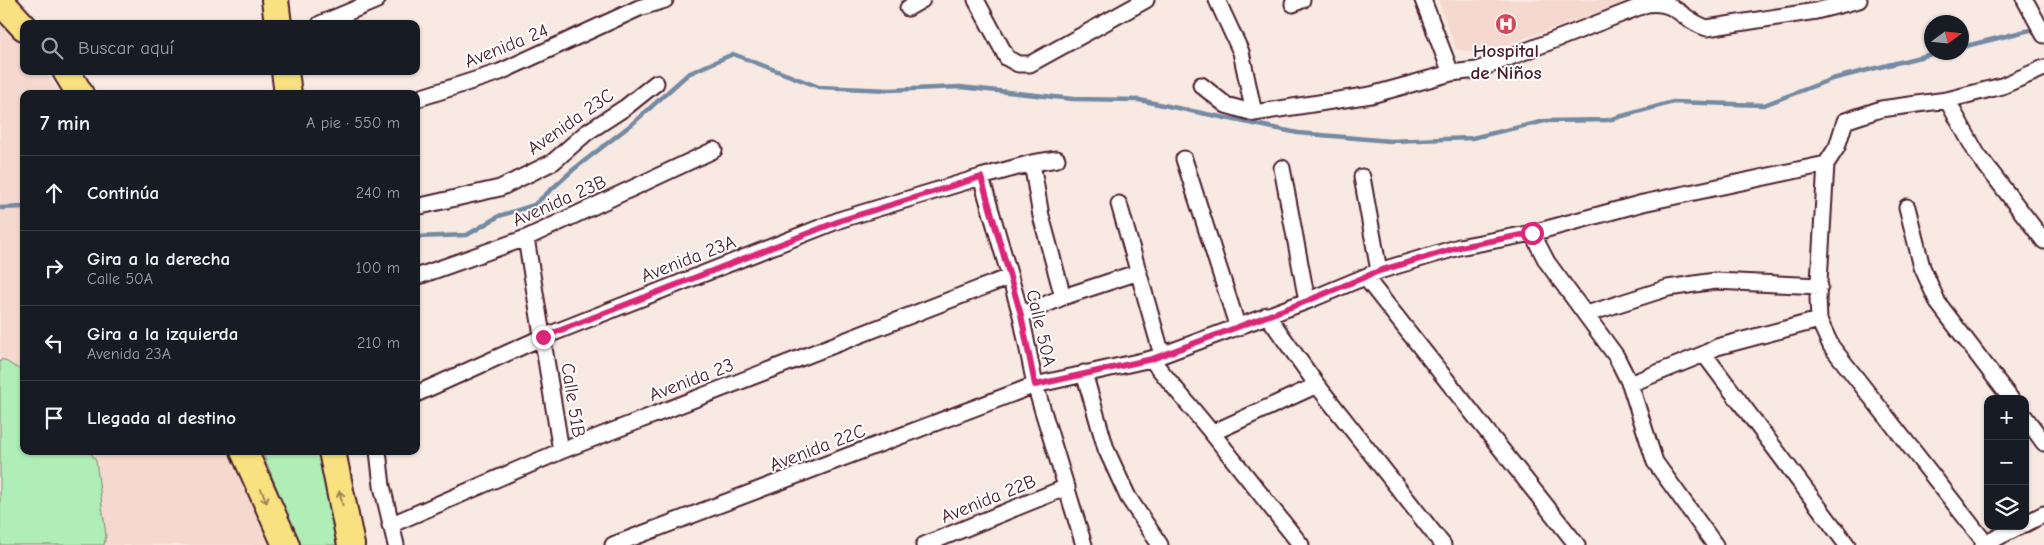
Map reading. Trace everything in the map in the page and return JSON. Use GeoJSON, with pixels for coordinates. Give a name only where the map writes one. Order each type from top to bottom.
{"type":"FeatureCollection","features":[{"type":"Feature","properties":{"kind":"highway"},"geometry":{"type":"LineString","coordinates":[[275,0],[278,20]]}},
{"type":"Feature","properties":{"kind":"highway"},"geometry":{"type":"LineString","coordinates":[[0,1],[20,23]]}},
{"type":"Feature","properties":{"kind":"highway"},"geometry":{"type":"LineString","coordinates":[[68,75],[78,90]]}},
{"type":"Feature","properties":{"kind":"highway"},"geometry":{"type":"LineString","coordinates":[[286,75],[287,90]]}},
{"type":"Feature","properties":{"kind":"highway"},"geometry":{"type":"LineString","coordinates":[[246,455],[286,545]]}},
{"type":"Feature","properties":{"kind":"highway"},"geometry":{"type":"LineString","coordinates":[[333,455],[351,545]]}},
{"type":"Feature","properties":{"kind":"street"},"geometry":{"type":"LineString","coordinates":[[330,20],[377,0]]}},
{"type":"Feature","properties":{"kind":"street","name":"Avenida 24"},"geometry":{"type":"LineString","coordinates":[[420,98],[500,72],[638,4],[665,0]]}},
{"type":"Feature","properties":{"kind":"street"},"geometry":{"type":"LineString","coordinates":[[908,8],[922,0]]}},
{"type":"Feature","properties":{"kind":"street"},"geometry":{"type":"LineString","coordinates":[[976,0],[1007,58],[1018,64],[1030,64],[1146,0]]}},
{"type":"Feature","properties":{"kind":"street"},"geometry":{"type":"LineString","coordinates":[[1217,0],[1241,52],[1254,114]]}},
{"type":"Feature","properties":{"kind":"street"},"geometry":{"type":"LineString","coordinates":[[1423,0],[1451,73]]}},
{"type":"Feature","properties":{"kind":"street"},"geometry":{"type":"LineString","coordinates":[[1201,85],[1226,105],[1254,114],[1371,95],[1451,73],[1478,70],[1646,4],[1665,4],[1671,6],[1696,24],[1707,28],[1816,11],[1859,0]]}},
{"type":"Feature","properties":{"kind":"street"},"geometry":{"type":"LineString","coordinates":[[2025,0],[2044,35]]}},
{"type":"Feature","properties":{"kind":"street"},"geometry":{"type":"LineString","coordinates":[[2012,530],[1986,544],[1831,346],[1819,320],[1818,298],[1826,164],[1837,147],[1845,121],[1880,109],[1947,100],[2002,86],[2044,68]]}},
{"type":"Feature","properties":{"kind":"street","name":"Avenida 23C"},"geometry":{"type":"LineString","coordinates":[[420,206],[500,188],[553,162],[586,133],[626,107],[656,83]]}},
{"type":"Feature","properties":{"kind":"street"},"geometry":{"type":"LineString","coordinates":[[1947,100],[1977,154],[2044,241]]}},
{"type":"Feature","properties":{"kind":"street","name":"Avenida 23B"},"geometry":{"type":"LineString","coordinates":[[420,276],[526,238],[714,150]]}},
{"type":"Feature","properties":{"kind":"street","name":"Avenida 23A"},"geometry":{"type":"LineString","coordinates":[[420,392],[543,337],[842,220],[981,177],[1032,163],[1057,159]]}},
{"type":"Feature","properties":{"kind":"street"},"geometry":{"type":"LineString","coordinates":[[1184,159],[1238,328]]}},
{"type":"Feature","properties":{"kind":"street"},"geometry":{"type":"LineString","coordinates":[[1032,163],[1041,216],[1063,297]]}},
{"type":"Feature","properties":{"kind":"street","name":"Avenida 22C"},"geometry":{"type":"LineString","coordinates":[[613,545],[1035,385],[1157,357],[1238,328],[1372,274],[1460,247],[1532,233],[1643,203],[1826,164]]}},
{"type":"Feature","properties":{"kind":"street"},"geometry":{"type":"LineString","coordinates":[[1282,168],[1307,301]]}},
{"type":"Feature","properties":{"kind":"street","name":"Calle 50A"},"geometry":{"type":"LineString","coordinates":[[981,177],[1021,315],[1035,385],[1084,545]]}},
{"type":"Feature","properties":{"kind":"street"},"geometry":{"type":"LineString","coordinates":[[1362,177],[1372,274],[1576,545]]}},
{"type":"Feature","properties":{"kind":"street"},"geometry":{"type":"LineString","coordinates":[[1119,204],[1139,272],[1157,357],[1212,432],[1301,545]]}},
{"type":"Feature","properties":{"kind":"street"},"geometry":{"type":"LineString","coordinates":[[1907,207],[1922,267],[1938,303],[2008,395]]}},
{"type":"Feature","properties":{"kind":"street"},"geometry":{"type":"LineString","coordinates":[[1532,233],[1547,262],[1616,356],[1630,384],[1655,462],[1716,545]]}},
{"type":"Feature","properties":{"kind":"street","name":"Calle 51B"},"geometry":{"type":"LineString","coordinates":[[526,238],[561,451]]}},
{"type":"Feature","properties":{"kind":"street"},"geometry":{"type":"LineString","coordinates":[[1021,315],[1063,297],[1139,272]]}},
{"type":"Feature","properties":{"kind":"street","name":"Avenida 23"},"geometry":{"type":"LineString","coordinates":[[390,525],[561,451],[1009,277]]}},
{"type":"Feature","properties":{"kind":"street"},"geometry":{"type":"LineString","coordinates":[[1587,314],[1668,288],[1715,281],[1820,286]]}},
{"type":"Feature","properties":{"kind":"street"},"geometry":{"type":"LineString","coordinates":[[1267,315],[1317,385],[1443,545]]}},
{"type":"Feature","properties":{"kind":"street"},"geometry":{"type":"LineString","coordinates":[[1630,384],[1717,347],[1819,320]]}},
{"type":"Feature","properties":{"kind":"street"},"geometry":{"type":"LineString","coordinates":[[1704,354],[1847,545]]}},
{"type":"Feature","properties":{"kind":"street"},"geometry":{"type":"LineString","coordinates":[[1084,373],[1106,448],[1128,496],[1160,545]]}},
{"type":"Feature","properties":{"kind":"street"},"geometry":{"type":"LineString","coordinates":[[1212,432],[1317,385]]}},
{"type":"Feature","properties":{"kind":"street"},"geometry":{"type":"LineString","coordinates":[[2029,423],[2044,444]]}},
{"type":"Feature","properties":{"kind":"street"},"geometry":{"type":"LineString","coordinates":[[379,455],[390,525],[396,545]]}},
{"type":"Feature","properties":{"kind":"street","name":"Avenida 22B"},"geometry":{"type":"LineString","coordinates":[[924,545],[1067,487]]}},
{"type":"Feature","properties":{"kind":"street"},"geometry":{"type":"LineString","coordinates":[[2029,522],[2044,514]]}},
{"type":"Feature","properties":{"kind":"shaded area","name":"Hospital de Niños"},"geometry":{"type":"Polygon","coordinates":[[[1438,0],[1634,0],[1480,54],[1456,49],[1438,0]]]}},
{"type":"Feature","properties":{"kind":"shaded area"},"geometry":{"type":"Polygon","coordinates":[[[0,22],[20,44],[20,75],[47,75],[58,90],[20,90],[20,455],[232,455],[271,545],[0,545],[0,22]]]}},
{"type":"Feature","properties":{"kind":"green space"},"geometry":{"type":"Polygon","coordinates":[[[2,359],[20,370],[20,455],[92,455],[96,461],[106,535],[104,545],[0,545],[0,362],[2,359]]]}},
{"type":"Feature","properties":{"kind":"green space"},"geometry":{"type":"Polygon","coordinates":[[[264,455],[322,455],[344,545],[299,545],[264,455]]]}},
{"type":"Feature","properties":{"kind":"waterway"},"geometry":{"type":"LineString","coordinates":[[1969,45],[2038,28]]}},
{"type":"Feature","properties":{"kind":"waterway"},"geometry":{"type":"LineString","coordinates":[[420,237],[467,235],[499,216],[534,205],[574,169],[632,124],[688,74],[733,54],[819,87],[889,90],[960,87],[1073,99],[1139,100],[1298,133],[1390,141],[1472,138],[1545,121],[1608,120],[1673,102],[1764,105],[1832,79],[1924,56]]}},
{"type":"Feature","properties":{"kind":"waterway"},"geometry":{"type":"LineString","coordinates":[[0,208],[20,207]]}},
{"type":"Feature","properties":{"kind":"place","name":"Hospital de Niños"},"geometry":{"type":"Point","coordinates":[1506,24]}},
{"type":"Feature","properties":{"kind":"route"},"geometry":{"type":"LineString","coordinates":[[543,337],[842,220],[981,177],[1021,315],[1035,385],[1152,359],[1238,328],[1379,271],[1460,247],[1532,233]]}}]}
